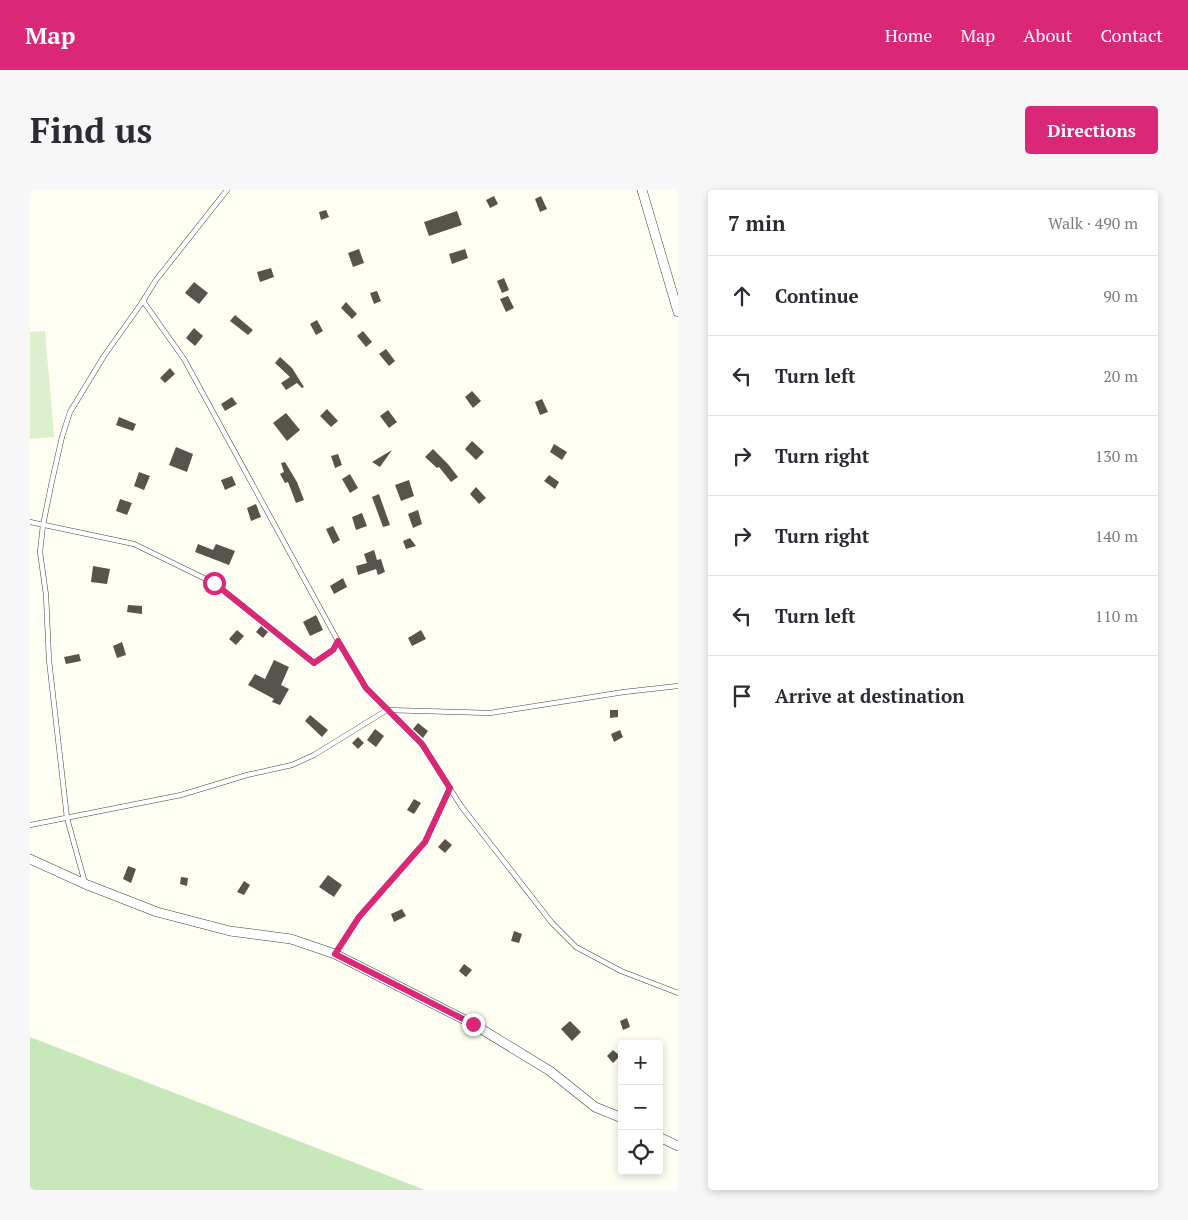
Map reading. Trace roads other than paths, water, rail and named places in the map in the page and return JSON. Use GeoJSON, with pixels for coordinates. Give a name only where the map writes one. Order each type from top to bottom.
{"type":"FeatureCollection","features":[{"type":"Feature","properties":{"kind":"street"},"geometry":{"type":"LineString","coordinates":[[642,190],[678,312]]}},
{"type":"Feature","properties":{"kind":"street"},"geometry":{"type":"LineString","coordinates":[[30,860],[157,912],[230,931],[291,940],[335,954],[473,1024],[550,1071],[595,1107],[618,1116]]}},
{"type":"Feature","properties":{"kind":"street"},"geometry":{"type":"LineString","coordinates":[[663,1139],[678,1146]]}},
{"type":"Feature","properties":{"kind":"lane"},"geometry":{"type":"LineString","coordinates":[[85,884],[67,818],[49,660],[46,595],[40,552],[43,525],[62,438],[70,412],[104,356],[143,302],[156,280],[227,190]]}},
{"type":"Feature","properties":{"kind":"lane"},"geometry":{"type":"LineString","coordinates":[[143,302],[184,359],[338,641],[366,688],[422,744],[461,806],[552,924],[576,947],[621,971],[678,993]]}},
{"type":"Feature","properties":{"kind":"lane"},"geometry":{"type":"LineString","coordinates":[[30,522],[134,544],[214,583],[314,663],[333,650],[338,641]]}},
{"type":"Feature","properties":{"kind":"lane"},"geometry":{"type":"LineString","coordinates":[[30,825],[181,795],[247,775],[292,765],[314,755],[387,710],[490,713],[624,692],[678,686]]}},
{"type":"Feature","properties":{"kind":"lane"},"geometry":{"type":"LineString","coordinates":[[335,954],[359,917],[425,842],[450,788]]}}]}
